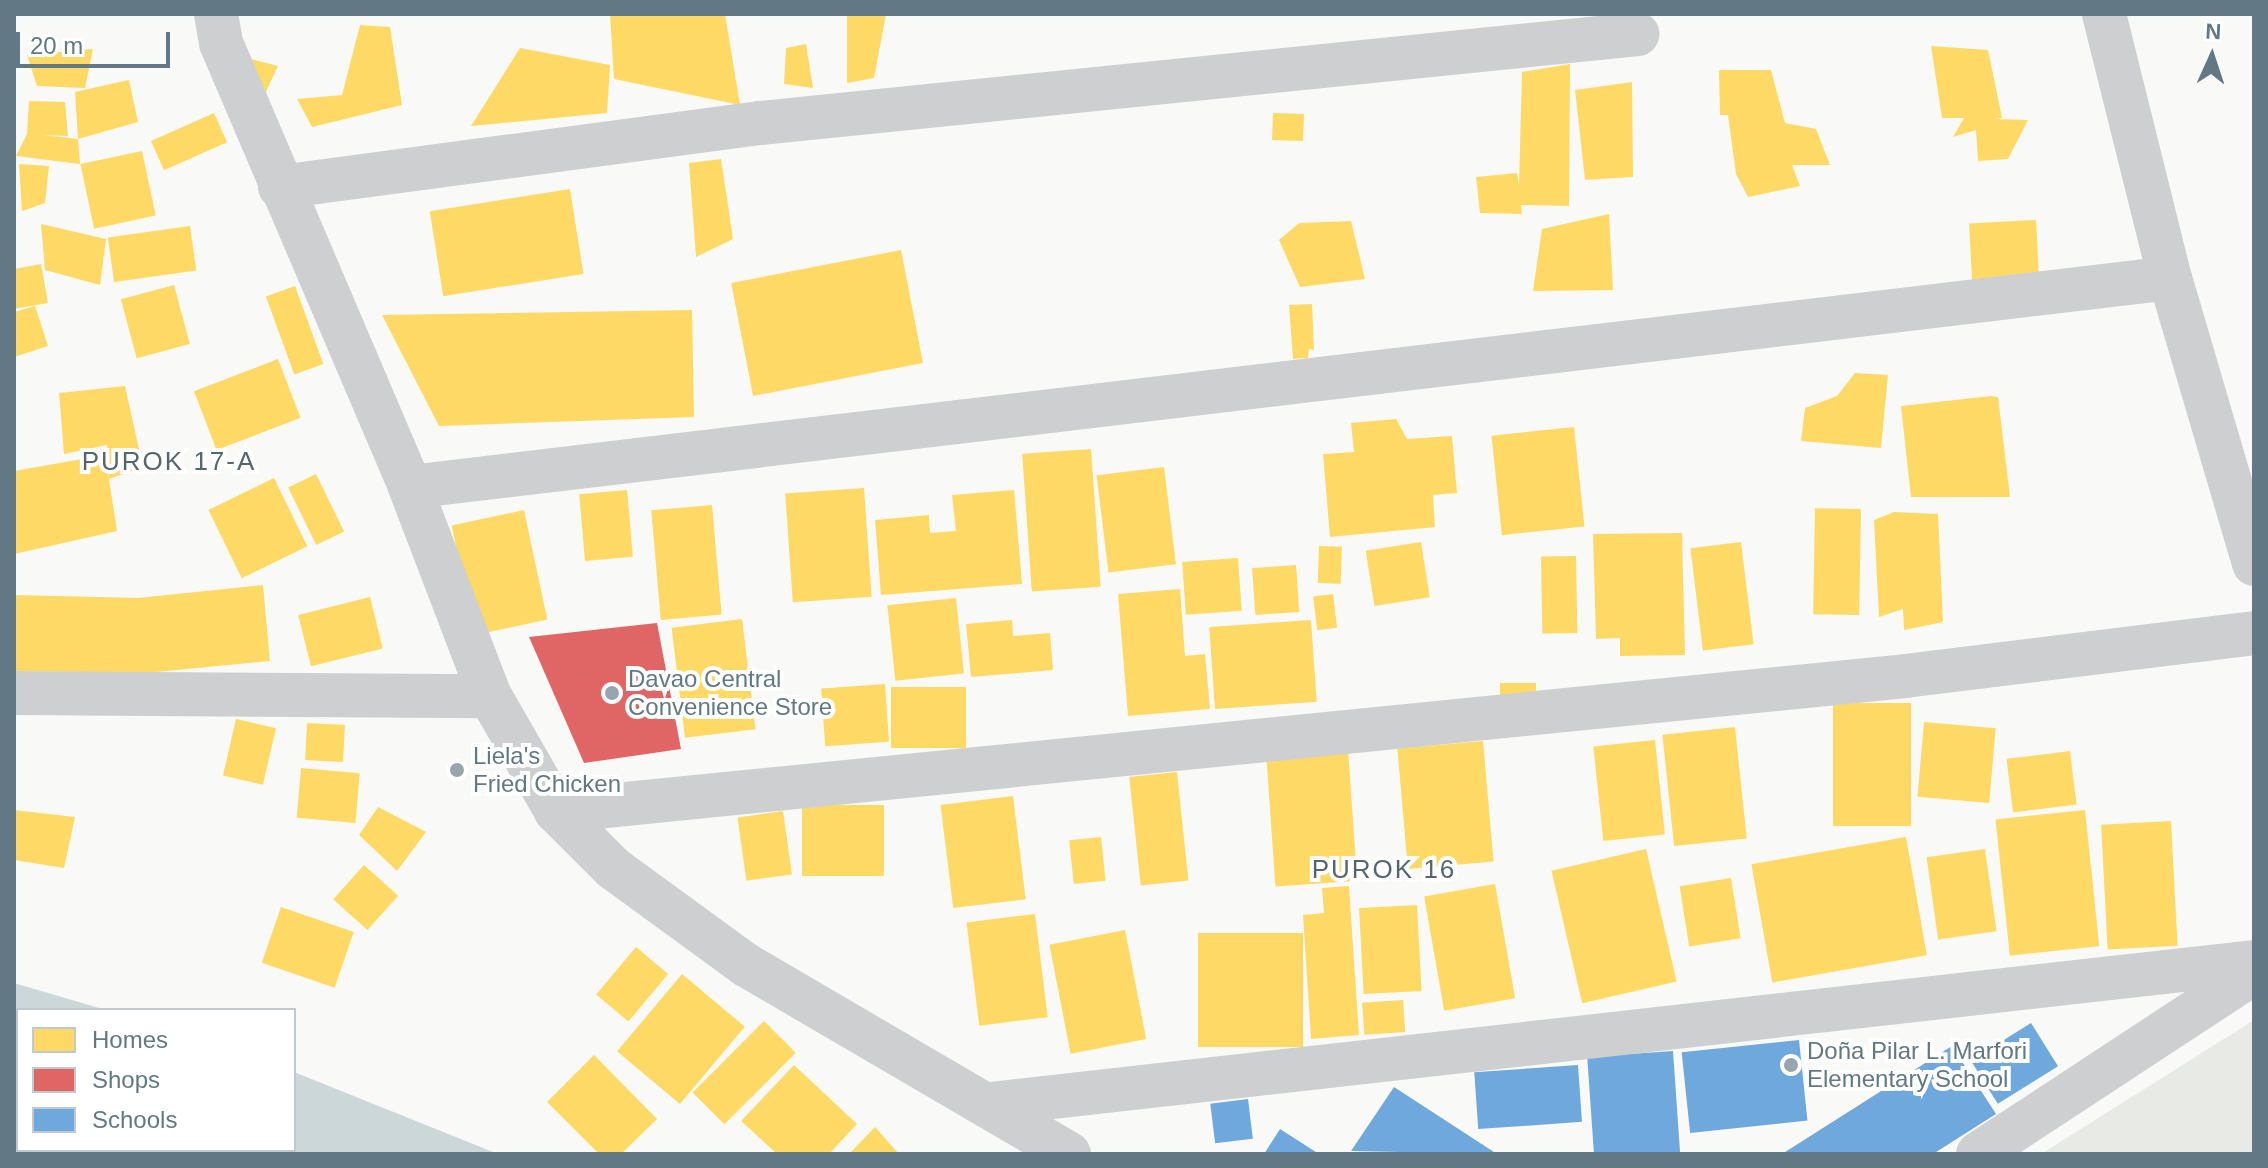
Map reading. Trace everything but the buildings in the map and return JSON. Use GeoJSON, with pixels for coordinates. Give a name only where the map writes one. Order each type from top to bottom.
{"type":"FeatureCollection","features":[{"type":"Feature","properties":{"kind":"street"},"geometry":{"type":"LineString","coordinates":[[216,14],[221,43],[410,487],[490,696],[556,811],[613,868],[746,965],[990,1104],[1069,1154]]}},
{"type":"Feature","properties":{"kind":"street"},"geometry":{"type":"LineString","coordinates":[[2104,14],[2170,278],[2254,564]]}},
{"type":"Feature","properties":{"kind":"street"},"geometry":{"type":"LineString","coordinates":[[280,187],[760,123],[1637,34]]}},
{"type":"Feature","properties":{"kind":"street"},"geometry":{"type":"LineString","coordinates":[[410,487],[2170,278]]}},
{"type":"Feature","properties":{"kind":"street"},"geometry":{"type":"LineString","coordinates":[[556,811],[1905,676],[2254,633]]}},
{"type":"Feature","properties":{"kind":"street"},"geometry":{"type":"LineString","coordinates":[[14,693],[490,696]]}},
{"type":"Feature","properties":{"kind":"street"},"geometry":{"type":"LineString","coordinates":[[990,1104],[2254,962]]}},
{"type":"Feature","properties":{"kind":"street"},"geometry":{"type":"LineString","coordinates":[[1978,1154],[2254,973]]}},
{"type":"Feature","properties":{"kind":"shaded area"},"geometry":{"type":"Polygon","coordinates":[[[14,983],[99,1008],[16,1008],[16,1152],[296,1152],[296,1073],[498,1154],[14,1154],[14,983]]]}},
{"type":"Feature","properties":{"kind":"shaded area"},"geometry":{"type":"Polygon","coordinates":[[[2254,1020],[2254,1154],[2041,1154],[2254,1020]]]}},
{"type":"Feature","properties":{"kind":"place","name":"Davao Central Convenience Store"},"geometry":{"type":"Point","coordinates":[612,693]}},
{"type":"Feature","properties":{"kind":"place","name":"Liela's Fried Chicken"},"geometry":{"type":"Point","coordinates":[457,770]}},
{"type":"Feature","properties":{"kind":"place","name":"Doña Pilar L. Marfori Elementary School"},"geometry":{"type":"Point","coordinates":[1791,1065]}},
{"type":"Feature","properties":{"kind":"district","name":"PUROK 17-A"},"geometry":{"type":"Point","coordinates":[169,462]}},
{"type":"Feature","properties":{"kind":"district","name":"PUROK 16"},"geometry":{"type":"Point","coordinates":[1384,870]}}]}
